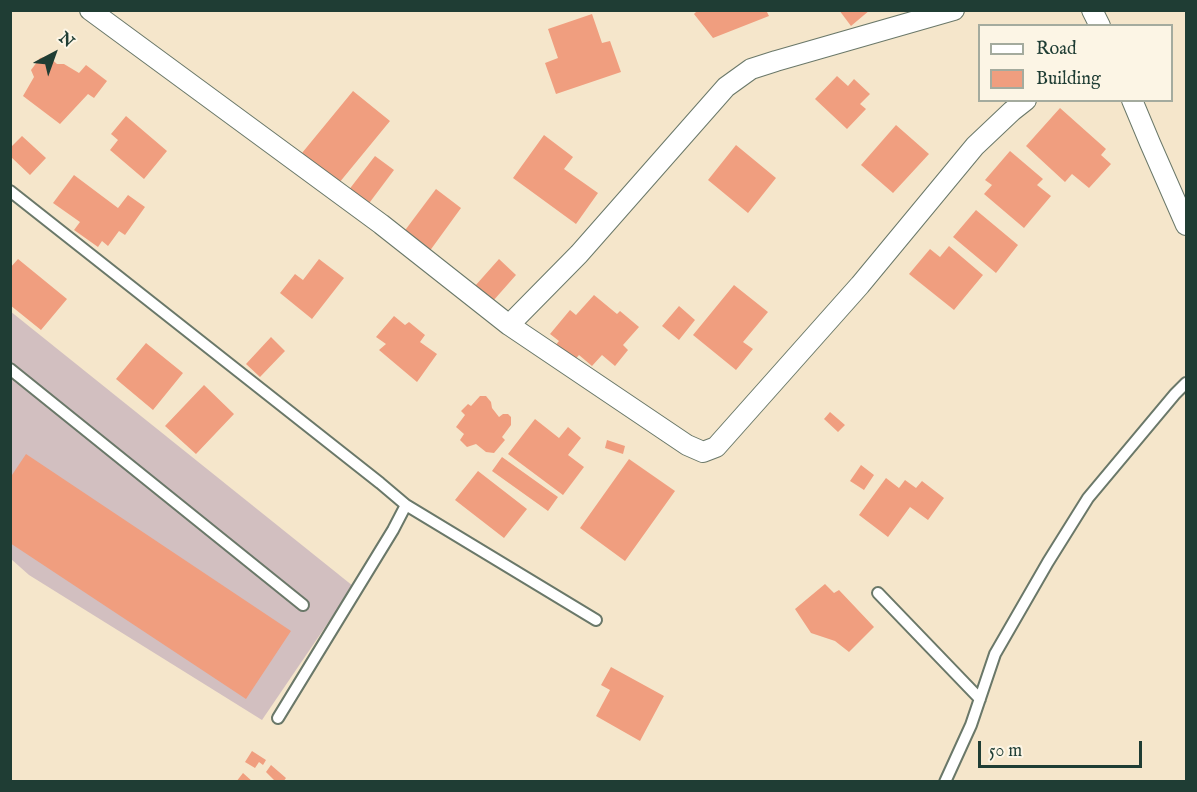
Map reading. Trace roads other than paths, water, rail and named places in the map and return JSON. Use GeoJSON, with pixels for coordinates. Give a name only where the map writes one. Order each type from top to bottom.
{"type":"FeatureCollection","features":[{"type":"Feature","properties":{"kind":"street"},"geometry":{"type":"LineString","coordinates":[[90,10],[381,225],[509,325],[687,445],[703,452],[716,447],[852,294],[975,146],[1023,102]]}},
{"type":"Feature","properties":{"kind":"street"},"geometry":{"type":"LineString","coordinates":[[509,325],[579,254],[726,87],[742,75],[751,69],[776,61],[954,10]]}},
{"type":"Feature","properties":{"kind":"street"},"geometry":{"type":"LineString","coordinates":[[1092,10],[1099,24]]}},
{"type":"Feature","properties":{"kind":"street"},"geometry":{"type":"LineString","coordinates":[[1133,102],[1186,225]]}},
{"type":"Feature","properties":{"kind":"lane"},"geometry":{"type":"LineString","coordinates":[[10,191],[406,505],[596,620]]}},
{"type":"Feature","properties":{"kind":"lane"},"geometry":{"type":"LineString","coordinates":[[10,369],[303,605]]}},
{"type":"Feature","properties":{"kind":"lane"},"geometry":{"type":"LineString","coordinates":[[945,782],[971,725],[995,654],[1088,498],[1186,383]]}},
{"type":"Feature","properties":{"kind":"lane"},"geometry":{"type":"LineString","coordinates":[[278,718],[406,505]]}},
{"type":"Feature","properties":{"kind":"lane"},"geometry":{"type":"LineString","coordinates":[[878,593],[980,699]]}}]}
